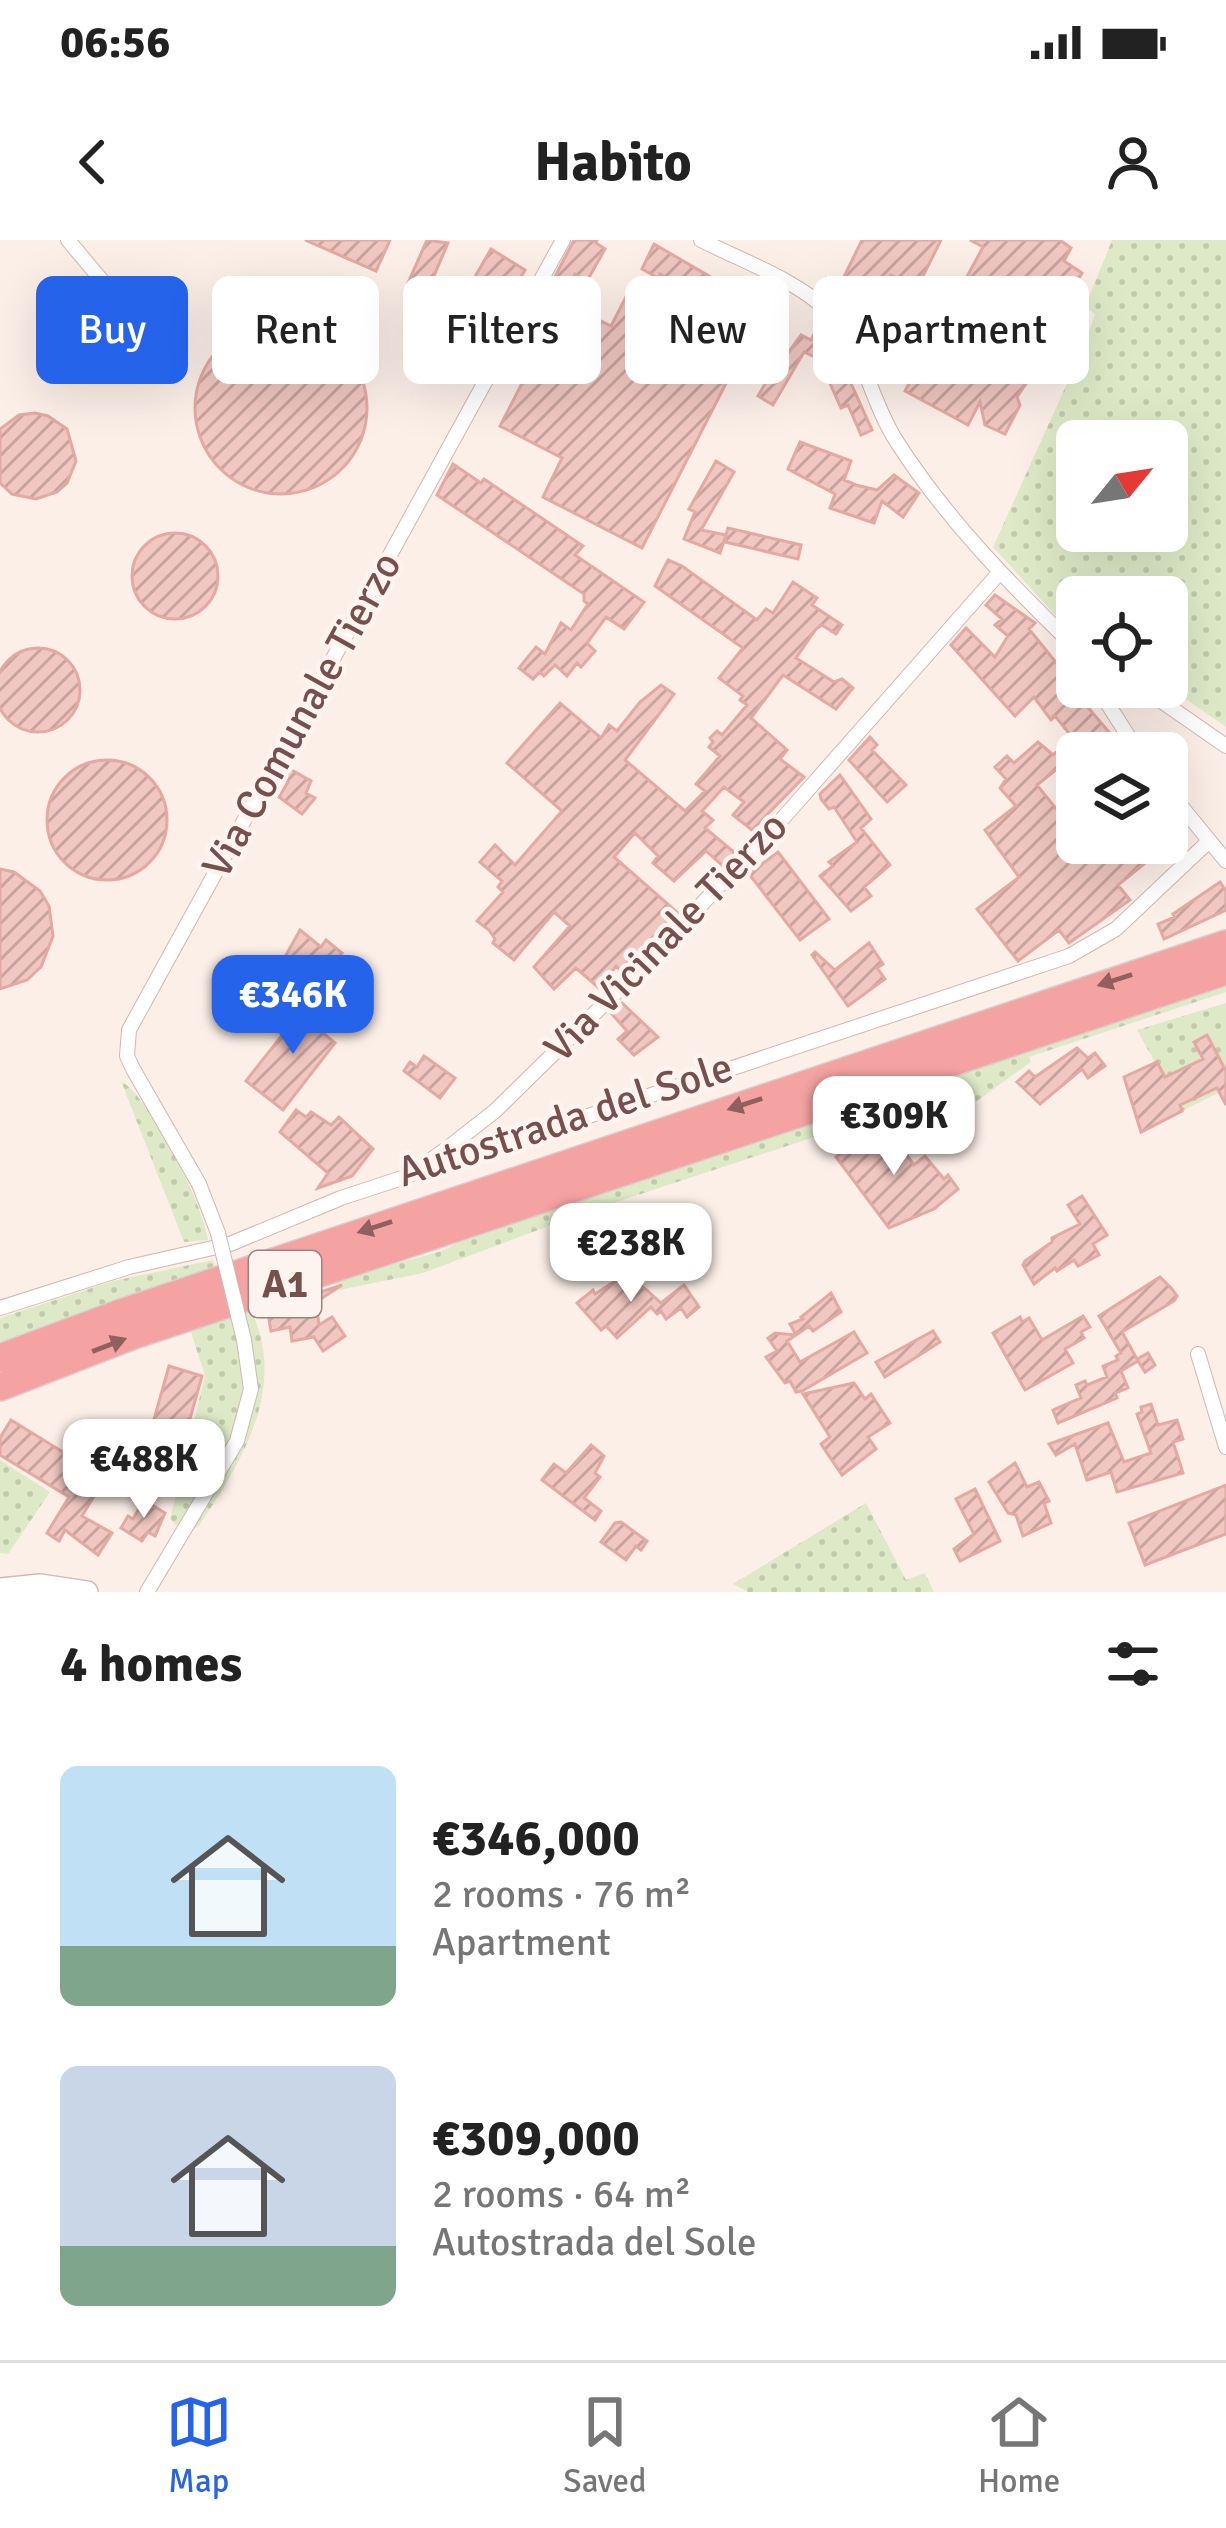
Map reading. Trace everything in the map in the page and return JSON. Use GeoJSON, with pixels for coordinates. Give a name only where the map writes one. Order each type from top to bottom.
{"type":"FeatureCollection","features":[{"type":"Feature","properties":{"kind":"highway","name":"Autostrada del Sole"},"geometry":{"type":"LineString","coordinates":[[0,1358],[121,1312],[1226,944]]}},
{"type":"Feature","properties":{"kind":"highway","name":"Autostrada del Sole"},"geometry":{"type":"LineString","coordinates":[[0,1387],[179,1320],[1226,971]]}},
{"type":"Feature","properties":{"kind":"street"},"geometry":{"type":"LineString","coordinates":[[68,240],[97,276]]}},
{"type":"Feature","properties":{"kind":"street","name":"Via Comunale Tierzo"},"geometry":{"type":"LineString","coordinates":[[147,1592],[237,1441],[250,1389],[244,1340],[218,1233],[199,1184],[133,1069],[128,1056],[129,1030],[562,240]]}},
{"type":"Feature","properties":{"kind":"street"},"geometry":{"type":"LineString","coordinates":[[701,240],[808,295],[829,312],[846,332],[891,433],[913,467],[1000,572],[1056,628]]}},
{"type":"Feature","properties":{"kind":"street","name":"Via Vicinale Tierzo"},"geometry":{"type":"LineString","coordinates":[[0,1308],[129,1267],[230,1244],[408,1176],[495,1112],[650,960],[784,817],[1000,572]]}},
{"type":"Feature","properties":{"kind":"street"},"geometry":{"type":"LineString","coordinates":[[1171,708],[1226,746]]}},
{"type":"Feature","properties":{"kind":"street"},"geometry":{"type":"LineString","coordinates":[[1188,816],[1226,861]]}},
{"type":"Feature","properties":{"kind":"street"},"geometry":{"type":"LineString","coordinates":[[408,1176],[1070,956],[1116,929],[1208,842]]}},
{"type":"Feature","properties":{"kind":"street"},"geometry":{"type":"LineString","coordinates":[[1198,1354],[1226,1447]]}},
{"type":"Feature","properties":{"kind":"street"},"geometry":{"type":"LineString","coordinates":[[0,1588],[40,1585],[87,1592]]}},
{"type":"Feature","properties":{"kind":"green space"},"geometry":{"type":"Polygon","coordinates":[[[1112,240],[1226,240],[1226,727],[1188,701],[1188,576],[1056,576],[1056,616],[993,547],[1067,384],[1089,384],[1089,331],[1095,314],[1089,310],[1089,297],[1112,240]]]}},
{"type":"Feature","properties":{"kind":"green space"},"geometry":{"type":"Polygon","coordinates":[[[1226,986],[1226,992],[1029,1057],[1031,1062],[963,1111],[948,1093],[586,1212],[423,1273],[339,1290],[335,1280],[442,1251],[468,1237],[1226,986]]]}},
{"type":"Feature","properties":{"kind":"green space"},"geometry":{"type":"Polygon","coordinates":[[[1226,1003],[1226,1089],[1182,1111],[1137,1030],[1226,1003]]]}},
{"type":"Feature","properties":{"kind":"green space"},"geometry":{"type":"Polygon","coordinates":[[[121,1081],[147,1109],[174,1154],[208,1240],[184,1242],[121,1081]]]}},
{"type":"Feature","properties":{"kind":"green space"},"geometry":{"type":"Polygon","coordinates":[[[213,1260],[216,1269],[0,1342],[0,1318],[113,1281],[213,1260]]]}},
{"type":"Feature","properties":{"kind":"green space"},"geometry":{"type":"Polygon","coordinates":[[[250,1308],[265,1366],[255,1423],[230,1476],[198,1527],[192,1529],[248,1427],[254,1378],[244,1310],[250,1308]]]}},
{"type":"Feature","properties":{"kind":"green space"},"geometry":{"type":"Polygon","coordinates":[[[230,1315],[243,1372],[242,1400],[221,1457],[177,1526],[170,1519],[205,1376],[190,1329],[230,1315]]]}},
{"type":"Feature","properties":{"kind":"green space"},"geometry":{"type":"Polygon","coordinates":[[[0,1460],[50,1492],[8,1554],[0,1553],[0,1460]]]}},
{"type":"Feature","properties":{"kind":"green space"},"geometry":{"type":"Polygon","coordinates":[[[866,1503],[906,1580],[925,1573],[934,1592],[748,1592],[733,1584],[866,1503]]]}},
{"type":"Feature","properties":{"kind":"building"},"geometry":{"type":"Polygon","coordinates":[[[305,240],[390,240],[376,271],[305,240]]]}},
{"type":"Feature","properties":{"kind":"building"},"geometry":{"type":"Polygon","coordinates":[[[427,240],[448,243],[434,276],[411,276],[427,240]]]}},
{"type":"Feature","properties":{"kind":"building"},"geometry":{"type":"Polygon","coordinates":[[[574,240],[597,240],[605,249],[590,276],[555,276],[574,240]]]}},
{"type":"Feature","properties":{"kind":"building"},"geometry":{"type":"Polygon","coordinates":[[[862,240],[941,240],[923,276],[844,276],[862,240]]]}},
{"type":"Feature","properties":{"kind":"building"},"geometry":{"type":"Polygon","coordinates":[[[970,240],[1060,240],[1071,248],[1064,261],[1082,273],[967,276],[983,247],[970,240]]]}},
{"type":"Feature","properties":{"kind":"building"},"geometry":{"type":"Polygon","coordinates":[[[654,244],[709,276],[654,276],[642,269],[654,244]]]}},
{"type":"Feature","properties":{"kind":"building"},"geometry":{"type":"Polygon","coordinates":[[[491,249],[525,270],[521,276],[475,276],[491,249]]]}},
{"type":"Feature","properties":{"kind":"building"},"geometry":{"type":"Polygon","coordinates":[[[625,299],[625,384],[726,384],[642,548],[543,497],[562,458],[500,426],[522,384],[601,384],[601,321],[611,326],[625,299]]]}},
{"type":"Feature","properties":{"kind":"building"},"geometry":{"type":"Polygon","coordinates":[[[801,335],[811,340],[813,336],[813,356],[804,352],[789,378],[789,352],[801,335]]]}},
{"type":"Feature","properties":{"kind":"building"},"geometry":{"type":"Polygon","coordinates":[[[212,357],[212,384],[363,384],[365,425],[352,456],[329,479],[298,492],[264,492],[233,479],[210,456],[197,425],[197,391],[212,357]]]}},
{"type":"Feature","properties":{"kind":"building"},"geometry":{"type":"Polygon","coordinates":[[[765,384],[785,384],[773,405],[758,396],[765,384]]]}},
{"type":"Feature","properties":{"kind":"building"},"geometry":{"type":"Polygon","coordinates":[[[830,384],[851,384],[872,430],[861,435],[848,405],[841,408],[830,384]]]}},
{"type":"Feature","properties":{"kind":"building"},"geometry":{"type":"Polygon","coordinates":[[[909,384],[1026,384],[1005,434],[985,425],[980,402],[968,425],[905,391],[909,384]]]}},
{"type":"Feature","properties":{"kind":"building"},"geometry":{"type":"Polygon","coordinates":[[[35,413],[67,429],[76,461],[67,483],[36,499],[12,494],[0,483],[0,429],[19,415],[35,413]]]}},
{"type":"Feature","properties":{"kind":"building"},"geometry":{"type":"Polygon","coordinates":[[[800,442],[851,461],[844,480],[877,490],[894,475],[919,493],[903,517],[882,501],[874,523],[830,508],[835,494],[788,469],[800,442]]]}},
{"type":"Feature","properties":{"kind":"building"},"geometry":{"type":"Polygon","coordinates":[[[716,461],[734,472],[701,530],[726,535],[720,553],[684,539],[695,512],[689,509],[716,461]]]}},
{"type":"Feature","properties":{"kind":"building"},"geometry":{"type":"Polygon","coordinates":[[[453,464],[481,483],[484,479],[583,546],[575,555],[644,602],[624,629],[606,617],[587,643],[595,651],[567,676],[555,665],[533,679],[519,668],[536,647],[545,654],[561,623],[571,630],[588,604],[584,594],[437,495],[453,464]]]}},
{"type":"Feature","properties":{"kind":"building"},"geometry":{"type":"Polygon","coordinates":[[[728,528],[801,545],[798,559],[725,542],[728,528]]]}},
{"type":"Feature","properties":{"kind":"building"},"geometry":{"type":"Polygon","coordinates":[[[175,533],[191,536],[205,546],[215,560],[215,592],[205,606],[191,616],[175,619],[159,616],[145,606],[135,592],[132,576],[135,560],[145,546],[159,536],[175,533]]]}},
{"type":"Feature","properties":{"kind":"building"},"geometry":{"type":"Polygon","coordinates":[[[668,560],[757,620],[766,609],[773,613],[793,582],[817,598],[812,605],[842,625],[836,634],[822,625],[816,629],[796,658],[853,688],[836,709],[783,675],[751,718],[787,750],[780,759],[804,777],[752,830],[733,815],[744,802],[724,787],[702,811],[713,820],[705,828],[735,853],[723,866],[706,851],[674,881],[653,863],[658,856],[635,833],[614,857],[678,913],[621,971],[616,966],[599,988],[576,968],[554,989],[534,967],[570,926],[554,912],[514,960],[477,921],[503,892],[498,887],[502,881],[480,862],[495,845],[515,865],[562,811],[507,763],[560,703],[601,738],[609,725],[617,731],[661,685],[674,694],[625,760],[685,811],[705,791],[696,784],[720,756],[709,747],[710,738],[717,731],[722,735],[747,705],[740,700],[743,696],[719,678],[743,648],[655,586],[668,560]]]}},
{"type":"Feature","properties":{"kind":"building"},"geometry":{"type":"Polygon","coordinates":[[[995,595],[1035,623],[1029,629],[1056,662],[1056,708],[1089,708],[1109,732],[1068,732],[1055,716],[1051,720],[1034,697],[1015,716],[951,645],[966,628],[995,657],[1008,636],[995,625],[1002,619],[986,605],[995,595]]]}},
{"type":"Feature","properties":{"kind":"building"},"geometry":{"type":"Polygon","coordinates":[[[22,651],[54,651],[77,674],[77,706],[54,729],[22,729],[-1,706],[-1,674],[22,651]]]}},
{"type":"Feature","properties":{"kind":"building"},"geometry":{"type":"Polygon","coordinates":[[[870,737],[877,745],[872,750],[906,785],[887,802],[849,760],[870,737]]]}},
{"type":"Feature","properties":{"kind":"building"},"geometry":{"type":"Polygon","coordinates":[[[1038,742],[1053,755],[1056,752],[1056,770],[1037,785],[1056,809],[1056,864],[1144,864],[1118,885],[1130,900],[1069,943],[1059,930],[1018,961],[977,909],[1019,877],[985,830],[1016,806],[1000,788],[1006,779],[995,767],[1007,756],[1014,763],[1038,742]]]}},
{"type":"Feature","properties":{"kind":"building"},"geometry":{"type":"Polygon","coordinates":[[[107,760],[130,764],[150,777],[163,797],[167,820],[163,843],[150,863],[130,876],[107,880],[84,876],[64,863],[51,843],[47,820],[51,797],[64,777],[84,764],[107,760]]]}},
{"type":"Feature","properties":{"kind":"building"},"geometry":{"type":"Polygon","coordinates":[[[286,767],[311,781],[306,793],[315,798],[302,814],[279,797],[288,782],[280,778],[286,767]]]}},
{"type":"Feature","properties":{"kind":"building"},"geometry":{"type":"Polygon","coordinates":[[[840,775],[871,819],[861,828],[890,865],[864,887],[871,896],[851,911],[820,876],[833,866],[829,862],[857,842],[834,807],[829,809],[821,799],[820,794],[840,775]]]}},
{"type":"Feature","properties":{"kind":"building"},"geometry":{"type":"Polygon","coordinates":[[[778,852],[829,919],[800,940],[749,874],[778,852]]]}},
{"type":"Feature","properties":{"kind":"building"},"geometry":{"type":"Polygon","coordinates":[[[0,869],[14,872],[40,891],[49,906],[53,936],[41,967],[27,980],[0,989],[0,869]]]}},
{"type":"Feature","properties":{"kind":"building"},"geometry":{"type":"Polygon","coordinates":[[[1220,882],[1226,891],[1226,910],[1164,939],[1158,924],[1175,917],[1220,882]]]}},
{"type":"Feature","properties":{"kind":"building"},"geometry":{"type":"Polygon","coordinates":[[[300,930],[321,947],[326,940],[342,953],[319,981],[286,955],[300,930]]]}},
{"type":"Feature","properties":{"kind":"building"},"geometry":{"type":"Polygon","coordinates":[[[869,943],[883,964],[877,968],[885,979],[848,1006],[812,955],[815,952],[835,970],[869,943]]]}},
{"type":"Feature","properties":{"kind":"building"},"geometry":{"type":"Polygon","coordinates":[[[312,997],[329,1012],[316,1027],[335,1043],[283,1110],[246,1081],[312,997]]]}},
{"type":"Feature","properties":{"kind":"building"},"geometry":{"type":"Polygon","coordinates":[[[622,1003],[658,1037],[634,1055],[618,1039],[627,1031],[611,1013],[622,1003]]]}},
{"type":"Feature","properties":{"kind":"building"},"geometry":{"type":"Polygon","coordinates":[[[1207,1035],[1226,1071],[1226,1105],[1217,1088],[1180,1105],[1182,1111],[1141,1132],[1124,1077],[1157,1062],[1165,1077],[1203,1059],[1194,1042],[1207,1035]]]}},
{"type":"Feature","properties":{"kind":"building"},"geometry":{"type":"Polygon","coordinates":[[[1077,1048],[1088,1058],[1095,1053],[1105,1066],[1088,1078],[1082,1069],[1040,1104],[1017,1082],[1029,1071],[1035,1077],[1077,1048]]]}},
{"type":"Feature","properties":{"kind":"building"},"geometry":{"type":"Polygon","coordinates":[[[424,1056],[455,1078],[440,1098],[404,1071],[410,1062],[417,1067],[424,1056]]]}},
{"type":"Feature","properties":{"kind":"building"},"geometry":{"type":"Polygon","coordinates":[[[296,1110],[306,1117],[311,1112],[331,1125],[339,1117],[373,1149],[352,1176],[318,1188],[328,1173],[280,1132],[296,1110]]]}},
{"type":"Feature","properties":{"kind":"building"},"geometry":{"type":"Polygon","coordinates":[[[882,1121],[914,1165],[925,1156],[958,1189],[934,1209],[889,1228],[836,1157],[882,1121]]]}},
{"type":"Feature","properties":{"kind":"building"},"geometry":{"type":"Polygon","coordinates":[[[1082,1196],[1107,1235],[1093,1244],[1099,1255],[1078,1266],[1074,1260],[1055,1268],[1034,1284],[1025,1261],[1052,1238],[1080,1224],[1068,1205],[1082,1196]]]}},
{"type":"Feature","properties":{"kind":"building"},"geometry":{"type":"Polygon","coordinates":[[[623,1276],[661,1303],[684,1285],[699,1307],[687,1317],[681,1308],[666,1319],[651,1307],[617,1338],[606,1326],[601,1330],[577,1303],[623,1276]]]}},
{"type":"Feature","properties":{"kind":"building"},"geometry":{"type":"Polygon","coordinates":[[[1160,1277],[1177,1296],[1174,1301],[1122,1332],[1137,1359],[1148,1353],[1155,1365],[1145,1372],[1138,1361],[1121,1371],[1128,1388],[1115,1393],[1117,1398],[1058,1423],[1053,1410],[1081,1398],[1076,1385],[1107,1377],[1103,1366],[1118,1360],[1121,1353],[1099,1316],[1160,1277]]]}},
{"type":"Feature","properties":{"kind":"building"},"geometry":{"type":"Polygon","coordinates":[[[342,1285],[316,1302],[319,1325],[332,1317],[345,1336],[323,1351],[314,1337],[292,1341],[290,1327],[271,1331],[268,1314],[303,1307],[299,1299],[342,1285]]]}},
{"type":"Feature","properties":{"kind":"building"},"geometry":{"type":"Polygon","coordinates":[[[831,1293],[841,1312],[813,1331],[809,1326],[796,1335],[790,1324],[803,1319],[831,1293]]]}},
{"type":"Feature","properties":{"kind":"building"},"geometry":{"type":"Polygon","coordinates":[[[1083,1316],[1090,1327],[1081,1332],[1084,1338],[1065,1349],[1073,1363],[1025,1390],[993,1333],[1020,1317],[1022,1322],[1029,1318],[1042,1340],[1083,1316]]]}},
{"type":"Feature","properties":{"kind":"building"},"geometry":{"type":"Polygon","coordinates":[[[933,1331],[940,1342],[885,1377],[876,1362],[933,1331]]]}},
{"type":"Feature","properties":{"kind":"building"},"geometry":{"type":"Polygon","coordinates":[[[854,1332],[867,1353],[802,1391],[796,1392],[790,1381],[785,1383],[766,1357],[777,1351],[768,1338],[775,1333],[796,1335],[787,1341],[800,1362],[854,1332]]]}},
{"type":"Feature","properties":{"kind":"building"},"geometry":{"type":"Polygon","coordinates":[[[169,1366],[202,1376],[175,1472],[142,1462],[169,1366]]]}},
{"type":"Feature","properties":{"kind":"building"},"geometry":{"type":"Polygon","coordinates":[[[854,1383],[865,1399],[871,1394],[890,1423],[868,1437],[876,1449],[842,1475],[821,1444],[830,1437],[803,1394],[854,1383]]]}},
{"type":"Feature","properties":{"kind":"building"},"geometry":{"type":"Polygon","coordinates":[[[1151,1404],[1158,1425],[1177,1420],[1183,1439],[1173,1442],[1183,1473],[1117,1492],[1111,1472],[1087,1480],[1075,1444],[1056,1455],[1049,1444],[1108,1423],[1124,1462],[1151,1453],[1137,1414],[1151,1404]]]}},
{"type":"Feature","properties":{"kind":"building"},"geometry":{"type":"Polygon","coordinates":[[[11,1420],[105,1478],[82,1516],[112,1533],[98,1555],[65,1530],[59,1541],[47,1533],[69,1497],[0,1455],[0,1438],[11,1420]]]}},
{"type":"Feature","properties":{"kind":"building"},"geometry":{"type":"Polygon","coordinates":[[[591,1445],[604,1456],[595,1473],[600,1477],[584,1498],[601,1511],[595,1520],[542,1480],[554,1464],[566,1473],[591,1445]]]}},
{"type":"Feature","properties":{"kind":"building"},"geometry":{"type":"Polygon","coordinates":[[[1015,1463],[1027,1487],[1039,1482],[1049,1501],[1044,1503],[1051,1523],[1023,1536],[1016,1515],[1008,1513],[989,1482],[1015,1463]]]}},
{"type":"Feature","properties":{"kind":"building"},"geometry":{"type":"Polygon","coordinates":[[[1226,1485],[1226,1534],[1145,1565],[1129,1523],[1226,1485]]]}},
{"type":"Feature","properties":{"kind":"building"},"geometry":{"type":"Polygon","coordinates":[[[975,1489],[1000,1541],[960,1561],[954,1549],[974,1534],[956,1499],[975,1489]]]}},
{"type":"Feature","properties":{"kind":"building"},"geometry":{"type":"Polygon","coordinates":[[[144,1500],[165,1513],[155,1536],[148,1532],[142,1541],[121,1528],[144,1500]]]}},
{"type":"Feature","properties":{"kind":"building"},"geometry":{"type":"Polygon","coordinates":[[[621,1522],[647,1541],[641,1550],[636,1546],[626,1560],[601,1542],[621,1522]]]}}]}
